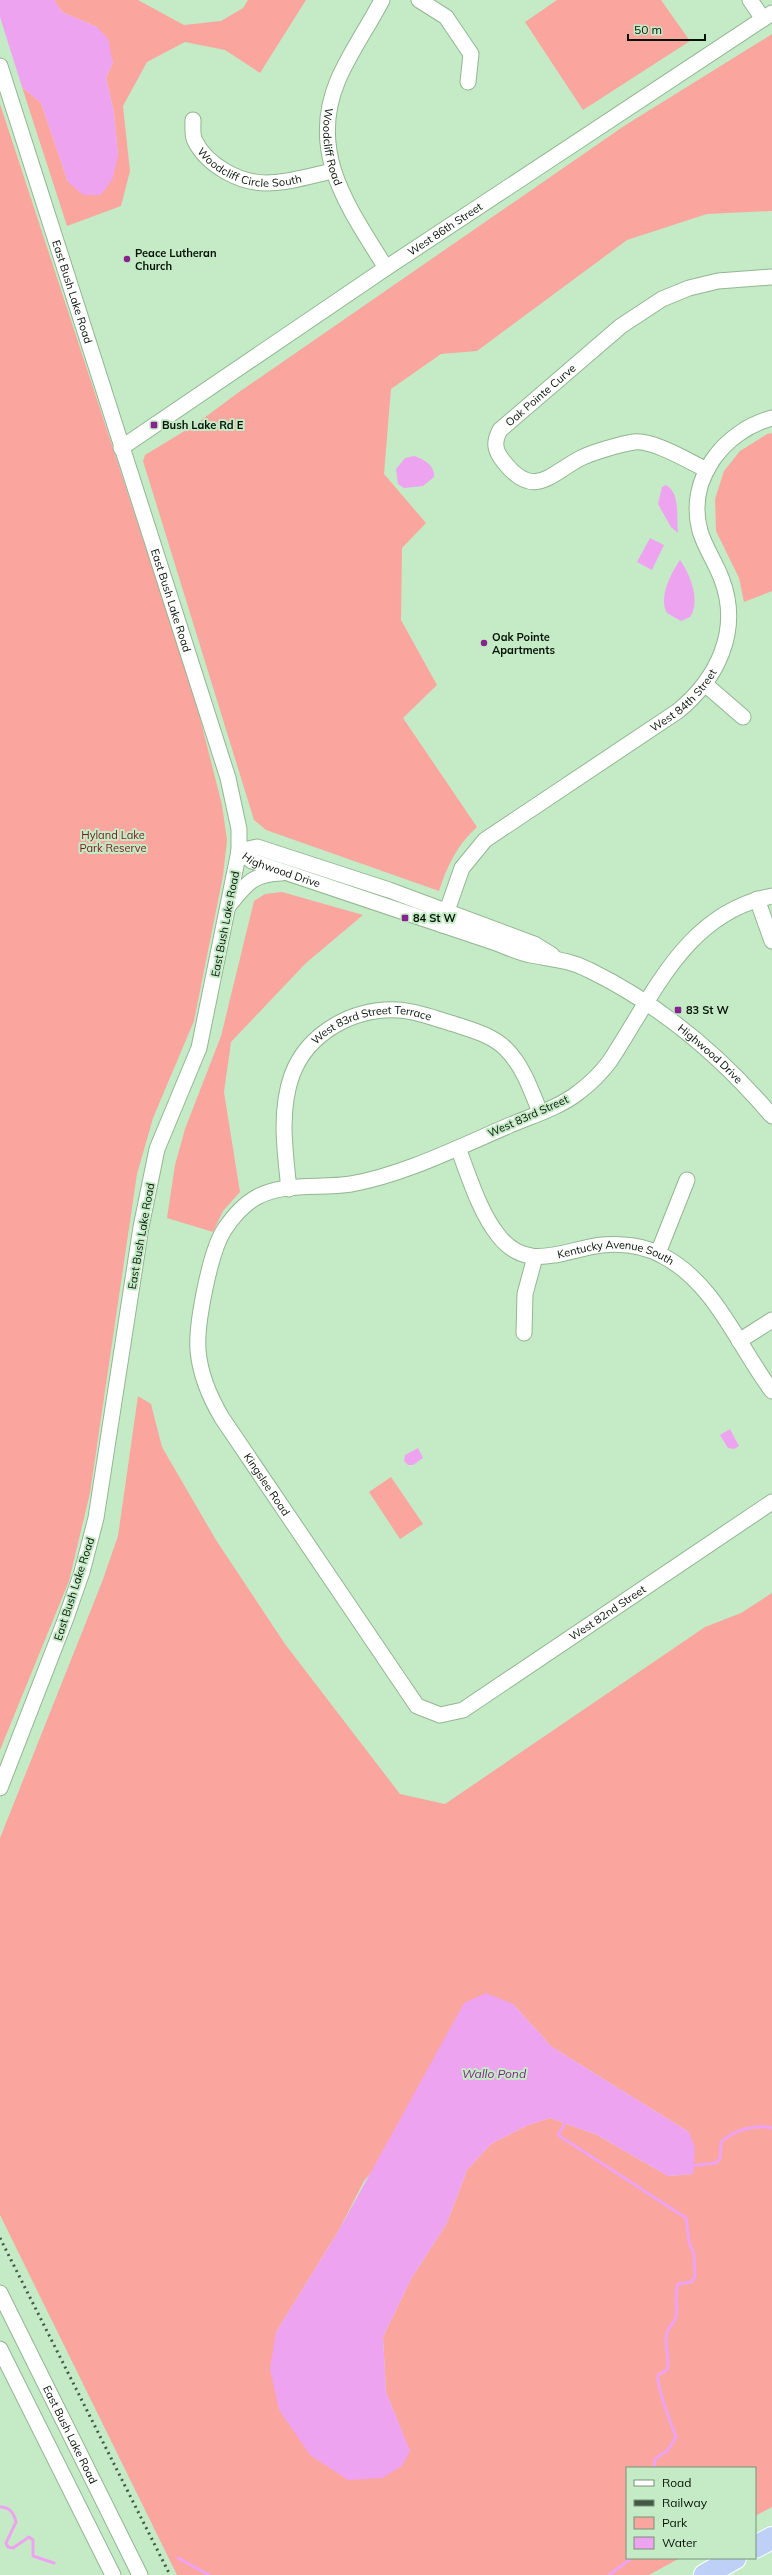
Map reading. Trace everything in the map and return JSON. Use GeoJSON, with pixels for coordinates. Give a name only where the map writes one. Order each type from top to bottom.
{"type":"FeatureCollection","features":[{"type":"Feature","properties":{"kind":"highway"},"geometry":{"type":"LineString","coordinates":[[756,2546],[772,2538]]}},
{"type":"Feature","properties":{"kind":"highway"},"geometry":{"type":"LineString","coordinates":[[705,2575],[733,2559]]}},
{"type":"Feature","properties":{"kind":"street","name":"Woodcliff Road"},"geometry":{"type":"LineString","coordinates":[[382,0],[338,81],[328,128],[332,171],[342,198],[386,268]]}},
{"type":"Feature","properties":{"kind":"street"},"geometry":{"type":"LineString","coordinates":[[419,0],[446,17],[471,54],[468,82]]}},
{"type":"Feature","properties":{"kind":"street"},"geometry":{"type":"LineString","coordinates":[[750,0],[768,16]]}},
{"type":"Feature","properties":{"kind":"street","name":"West 86th Street"},"geometry":{"type":"LineString","coordinates":[[121,448],[386,268],[768,16]]}},
{"type":"Feature","properties":{"kind":"street","name":"East Bush Lake Road"},"geometry":{"type":"LineString","coordinates":[[0,66],[121,448],[228,778],[239,829],[239,851],[199,1048],[169,1116],[154,1163],[141,1227],[96,1518],[82,1572],[66,1618],[0,1788]]}},
{"type":"Feature","properties":{"kind":"street","name":"Woodcliff Circle South"},"geometry":{"type":"LineString","coordinates":[[193,120],[194,140],[214,164],[246,180],[264,183],[282,182],[332,171]]}},
{"type":"Feature","properties":{"kind":"street","name":"Oak Pointe Curve"},"geometry":{"type":"LineString","coordinates":[[707,470],[660,448],[643,442],[633,442],[582,457],[550,478],[531,482],[513,474],[499,456],[495,447],[495,438],[500,430],[621,326],[662,300],[689,288],[718,281],[772,277]]}},
{"type":"Feature","properties":{"kind":"street","name":"West 84th Street"},"geometry":{"type":"LineString","coordinates":[[442,925],[462,868],[485,840],[678,711],[706,685],[719,663],[728,622],[728,601],[722,580],[700,529],[699,494],[707,470],[718,451],[730,439],[758,422],[772,418]]}},
{"type":"Feature","properties":{"kind":"street"},"geometry":{"type":"LineString","coordinates":[[706,685],[743,718]]}},
{"type":"Feature","properties":{"kind":"street","name":"Highwood Drive"},"geometry":{"type":"LineString","coordinates":[[239,851],[257,847],[447,911],[534,944],[556,958],[587,969],[648,1003],[724,1063],[772,1116]]}},
{"type":"Feature","properties":{"kind":"street","name":"Highwood Drive"},"geometry":{"type":"LineString","coordinates":[[239,851],[252,861],[530,955],[556,958]]}},
{"type":"Feature","properties":{"kind":"street"},"geometry":{"type":"LineString","coordinates":[[227,908],[245,884],[253,879],[271,874],[289,873]]}},
{"type":"Feature","properties":{"kind":"street","name":"West 83rd Street"},"geometry":{"type":"LineString","coordinates":[[233,1218],[257,1197],[271,1192],[290,1189],[351,1184],[401,1169],[458,1148],[540,1112],[578,1093],[596,1079],[610,1061],[690,941],[709,923],[731,909],[757,899],[772,896]]}},
{"type":"Feature","properties":{"kind":"street"},"geometry":{"type":"LineString","coordinates":[[757,899],[772,941]]}},
{"type":"Feature","properties":{"kind":"street","name":"West 83rd Street Terrace"},"geometry":{"type":"LineString","coordinates":[[290,1189],[284,1116],[286,1094],[292,1074],[304,1054],[318,1037],[335,1024],[356,1015],[377,1010],[400,1010],[429,1016],[490,1038],[505,1048],[516,1061],[540,1112]]}},
{"type":"Feature","properties":{"kind":"street","name":"Kentucky Avenue South"},"geometry":{"type":"LineString","coordinates":[[458,1148],[489,1223],[499,1237],[511,1248],[535,1256],[559,1255],[601,1245],[623,1244],[658,1253],[683,1268],[699,1283],[772,1391]]}},
{"type":"Feature","properties":{"kind":"street"},"geometry":{"type":"LineString","coordinates":[[658,1253],[687,1180]]}},
{"type":"Feature","properties":{"kind":"street","name":"Kingslee Road"},"geometry":{"type":"LineString","coordinates":[[233,1218],[223,1231],[216,1246],[198,1325],[198,1350],[202,1374],[210,1397],[316,1559],[417,1706],[440,1715]]}},
{"type":"Feature","properties":{"kind":"street"},"geometry":{"type":"LineString","coordinates":[[524,1333],[525,1294],[535,1256]]}},
{"type":"Feature","properties":{"kind":"street"},"geometry":{"type":"LineString","coordinates":[[739,1341],[772,1320]]}},
{"type":"Feature","properties":{"kind":"street","name":"West 82nd Street"},"geometry":{"type":"LineString","coordinates":[[440,1715],[464,1710],[772,1502]]}},
{"type":"Feature","properties":{"kind":"street","name":"East Bush Lake Road"},"geometry":{"type":"LineString","coordinates":[[0,2293],[140,2575]]}},
{"type":"Feature","properties":{"kind":"street"},"geometry":{"type":"LineString","coordinates":[[0,2349],[113,2575]]}},
{"type":"Feature","properties":{"kind":"green space"},"geometry":{"type":"Polygon","coordinates":[[[54,0],[138,0],[184,25],[221,21],[243,8],[248,0],[306,0],[260,73],[225,50],[185,42],[147,62],[123,106],[130,171],[121,206],[67,226],[22,87],[41,103],[68,182],[118,155],[114,113],[106,77],[113,63],[97,27],[62,12],[54,0]]]}},
{"type":"Feature","properties":{"kind":"green space"},"geometry":{"type":"Polygon","coordinates":[[[557,0],[661,0],[690,41],[583,110],[525,22],[557,0]]]}},
{"type":"Feature","properties":{"kind":"green space"},"geometry":{"type":"Polygon","coordinates":[[[772,34],[772,211],[707,214],[627,240],[477,351],[441,354],[391,389],[384,474],[426,523],[402,548],[401,620],[437,685],[403,718],[477,827],[458,849],[439,891],[266,830],[254,820],[143,461],[145,455],[196,424],[239,392],[624,126],[772,34]]]}},
{"type":"Feature","properties":{"kind":"green space","name":"Hyland Lake Park Reserve"},"geometry":{"type":"Polygon","coordinates":[[[0,104],[195,698],[222,805],[227,840],[223,876],[194,1021],[153,1118],[137,1174],[90,1493],[69,1581],[0,1750],[0,104]]]}},
{"type":"Feature","properties":{"kind":"green space"},"geometry":{"type":"Polygon","coordinates":[[[772,433],[772,591],[744,602],[739,578],[716,531],[715,499],[724,471],[740,451],[767,434],[772,433]]]}},
{"type":"Feature","properties":{"kind":"green space"},"geometry":{"type":"Polygon","coordinates":[[[282,892],[363,915],[306,963],[231,1042],[224,1092],[240,1192],[223,1211],[213,1232],[167,1218],[175,1165],[185,1129],[221,1036],[254,901],[265,894],[282,892]]]}},
{"type":"Feature","properties":{"kind":"green space"},"geometry":{"type":"Polygon","coordinates":[[[138,1396],[151,1404],[162,1447],[216,1540],[285,1644],[400,1794],[445,1804],[705,1627],[741,1613],[772,1593],[772,2507],[756,2515],[756,2467],[626,2467],[626,2559],[678,2559],[649,2575],[177,2575],[0,2215],[0,1838],[102,1582],[118,1536],[138,1396]],[[513,2004],[364,2181],[339,2230],[276,2332],[410,2452],[386,2392],[383,2337],[411,2279],[447,2223],[467,2170],[491,2144],[528,2125],[550,2118],[597,2135],[668,2176],[693,2174],[689,2132],[552,2047],[513,2004]]]}},
{"type":"Feature","properties":{"kind":"green space"},"geometry":{"type":"Polygon","coordinates":[[[391,1477],[423,1524],[400,1539],[369,1492],[391,1477]]]}},
{"type":"Feature","properties":{"kind":"water"},"geometry":{"type":"Polygon","coordinates":[[[0,0],[54,0],[62,12],[97,27],[108,39],[113,63],[106,77],[114,113],[118,155],[113,178],[101,195],[83,195],[68,182],[41,103],[22,87],[0,17],[0,0]]]}},
{"type":"Feature","properties":{"kind":"water"},"geometry":{"type":"Polygon","coordinates":[[[414,456],[431,466],[434,477],[423,486],[404,488],[398,484],[396,469],[405,458],[414,456]]]}},
{"type":"Feature","properties":{"kind":"water"},"geometry":{"type":"Polygon","coordinates":[[[666,485],[671,489],[676,500],[678,533],[671,527],[658,504],[662,487],[666,485]]]}},
{"type":"Feature","properties":{"kind":"water"},"geometry":{"type":"Polygon","coordinates":[[[650,538],[664,545],[652,570],[637,562],[650,538]]]}},
{"type":"Feature","properties":{"kind":"water"},"geometry":{"type":"Polygon","coordinates":[[[680,560],[690,580],[694,596],[693,611],[690,617],[681,621],[667,613],[664,600],[667,586],[680,560]]]}},
{"type":"Feature","properties":{"kind":"water"},"geometry":{"type":"Polygon","coordinates":[[[730,1429],[739,1446],[734,1449],[728,1448],[720,1435],[730,1429]]]}},
{"type":"Feature","properties":{"kind":"water"},"geometry":{"type":"Polygon","coordinates":[[[418,1448],[423,1458],[413,1465],[408,1465],[404,1461],[405,1455],[418,1448]]]}},
{"type":"Feature","properties":{"kind":"water","name":"Wallo Pond"},"geometry":{"type":"Polygon","coordinates":[[[486,1993],[513,2004],[552,2047],[689,2132],[695,2148],[693,2174],[668,2176],[597,2135],[550,2118],[528,2125],[491,2144],[467,2170],[447,2223],[411,2279],[383,2337],[386,2392],[410,2451],[402,2466],[382,2478],[348,2480],[310,2455],[279,2410],[270,2369],[276,2332],[339,2230],[464,2003],[486,1993]]]}},
{"type":"Feature","properties":{"kind":"waterway"},"geometry":{"type":"LineString","coordinates":[[567,2120],[558,2135],[686,2218],[689,2242],[694,2254],[695,2277],[691,2282],[678,2284],[676,2292],[676,2317],[666,2337],[668,2361],[667,2370],[658,2375],[661,2396],[676,2437],[668,2450],[655,2459],[654,2467]]}},
{"type":"Feature","properties":{"kind":"waterway"},"geometry":{"type":"LineString","coordinates":[[690,2166],[716,2163],[720,2158],[721,2142],[738,2131],[759,2127],[772,2128]]}},
{"type":"Feature","properties":{"kind":"waterway"},"geometry":{"type":"LineString","coordinates":[[0,2507],[9,2509],[16,2522],[6,2543],[8,2547],[13,2548],[29,2537],[33,2540],[33,2556],[54,2563]]}},
{"type":"Feature","properties":{"kind":"waterway"},"geometry":{"type":"LineString","coordinates":[[178,2558],[209,2575]]}},
{"type":"Feature","properties":{"kind":"waterway"},"geometry":{"type":"LineString","coordinates":[[609,2575],[631,2559]]}},
{"type":"Feature","properties":{"kind":"railway"},"geometry":{"type":"LineString","coordinates":[[0,2238],[170,2575]]}},
{"type":"Feature","properties":{"kind":"place","name":"Peace Lutheran Church"},"geometry":{"type":"Point","coordinates":[127,259]}},
{"type":"Feature","properties":{"kind":"place","name":"Bush Lake Rd E"},"geometry":{"type":"Point","coordinates":[154,425]}},
{"type":"Feature","properties":{"kind":"place","name":"Oak Pointe Apartments"},"geometry":{"type":"Point","coordinates":[484,643]}},
{"type":"Feature","properties":{"kind":"place","name":"84 St W"},"geometry":{"type":"Point","coordinates":[405,918]}},
{"type":"Feature","properties":{"kind":"place","name":"83 St W"},"geometry":{"type":"Point","coordinates":[678,1010]}}]}
